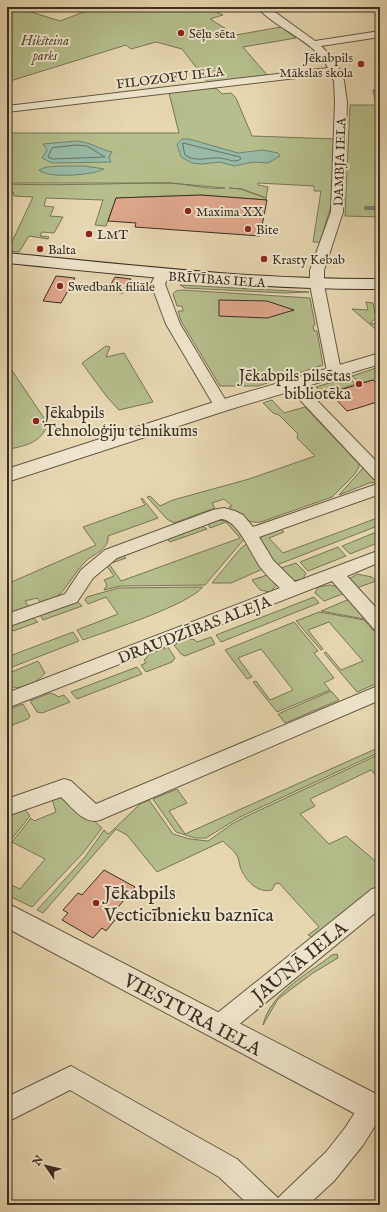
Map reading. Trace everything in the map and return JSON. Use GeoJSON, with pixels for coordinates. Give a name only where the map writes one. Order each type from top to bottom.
{"type":"FeatureCollection","features":[{"type":"Feature","properties":{"kind":"street","name":"DAMBJA IELA"},"geometry":{"type":"LineString","coordinates":[[262,7],[313,44],[330,61],[339,81],[341,102],[337,212],[318,262],[317,285],[334,371]]}},
{"type":"Feature","properties":{"kind":"street"},"geometry":{"type":"LineString","coordinates":[[313,44],[380,34]]}},
{"type":"Feature","properties":{"kind":"street","name":"FILOZOFU IELA"},"geometry":{"type":"LineString","coordinates":[[7,109],[335,70]]}},
{"type":"Feature","properties":{"kind":"street","name":"BRĪVĪBAS IELA"},"geometry":{"type":"LineString","coordinates":[[7,258],[230,281],[317,285],[380,284]]}},
{"type":"Feature","properties":{"kind":"street"},"geometry":{"type":"LineString","coordinates":[[162,275],[158,284],[173,324],[221,406]]}},
{"type":"Feature","properties":{"kind":"street"},"geometry":{"type":"LineString","coordinates":[[7,476],[221,406],[380,358]]}},
{"type":"Feature","properties":{"kind":"street"},"geometry":{"type":"LineString","coordinates":[[293,384],[380,475]]}},
{"type":"Feature","properties":{"kind":"street"},"geometry":{"type":"LineString","coordinates":[[250,534],[380,488]]}},
{"type":"Feature","properties":{"kind":"street"},"geometry":{"type":"LineString","coordinates":[[7,621],[71,598],[86,574],[111,554],[219,514],[226,514],[235,517],[243,525],[250,534],[267,564],[292,590]]}},
{"type":"Feature","properties":{"kind":"street","name":"DRAUDZĪBAS ALEJA"},"geometry":{"type":"LineString","coordinates":[[7,701],[380,556]]}},
{"type":"Feature","properties":{"kind":"street"},"geometry":{"type":"LineString","coordinates":[[335,574],[380,624]]}},
{"type":"Feature","properties":{"kind":"street"},"geometry":{"type":"LineString","coordinates":[[7,808],[64,787],[93,814],[380,692]]}},
{"type":"Feature","properties":{"kind":"street","name":"JAUNĀ IELA"},"geometry":{"type":"LineString","coordinates":[[218,1027],[380,896]]}},
{"type":"Feature","properties":{"kind":"street","name":"VIESTURA IELA"},"geometry":{"type":"LineString","coordinates":[[7,915],[376,1110]]}},
{"type":"Feature","properties":{"kind":"street"},"geometry":{"type":"LineString","coordinates":[[7,1110],[71,1077],[228,1168],[268,1205]]}},
{"type":"Feature","properties":{"kind":"street"},"geometry":{"type":"LineString","coordinates":[[288,1205],[314,1184],[333,1165],[376,1110]]}},
{"type":"Feature","properties":{"kind":"green space","name":"Hikšteina parks"},"geometry":{"type":"Polygon","coordinates":[[[7,7],[15,7],[60,21],[97,7],[206,7],[223,15],[210,19],[236,35],[281,27],[296,38],[243,47],[268,76],[209,84],[182,49],[156,42],[131,49],[126,45],[7,82],[7,7]]]}},
{"type":"Feature","properties":{"kind":"green space"},"geometry":{"type":"Polygon","coordinates":[[[212,88],[217,89],[222,94],[231,93],[236,98],[252,136],[337,139],[331,206],[320,242],[313,242],[321,191],[314,191],[314,186],[258,183],[258,185],[268,187],[266,200],[201,195],[116,198],[106,226],[95,225],[103,200],[46,198],[44,206],[54,207],[50,216],[63,217],[54,233],[42,232],[40,236],[49,237],[48,239],[29,236],[19,252],[7,251],[7,244],[11,244],[33,197],[14,196],[13,192],[7,192],[7,184],[68,185],[170,183],[7,183],[7,133],[179,133],[169,93],[212,88]],[[178,184],[211,188],[225,188],[178,184]]]}},
{"type":"Feature","properties":{"kind":"green space"},"geometry":{"type":"Polygon","coordinates":[[[373,90],[380,90],[380,217],[345,216],[350,105],[376,105],[373,90]]]}},
{"type":"Feature","properties":{"kind":"green space"},"geometry":{"type":"Polygon","coordinates":[[[180,285],[309,292],[285,293],[185,288],[180,285]]]}},
{"type":"Feature","properties":{"kind":"green space"},"geometry":{"type":"Polygon","coordinates":[[[182,290],[310,298],[315,325],[313,326],[314,331],[317,331],[323,365],[258,386],[220,386],[181,321],[178,311],[183,311],[182,306],[177,306],[173,294],[176,291],[182,290]]]}},
{"type":"Feature","properties":{"kind":"green space"},"geometry":{"type":"Polygon","coordinates":[[[366,302],[373,303],[376,318],[370,323],[374,324],[378,320],[380,321],[380,333],[352,309],[368,310],[366,302]]]}},
{"type":"Feature","properties":{"kind":"green space"},"geometry":{"type":"Polygon","coordinates":[[[106,346],[110,347],[106,357],[124,353],[153,402],[119,410],[107,397],[82,363],[106,346]]]}},
{"type":"Feature","properties":{"kind":"green space"},"geometry":{"type":"Polygon","coordinates":[[[7,363],[44,418],[46,428],[40,437],[31,443],[9,449],[7,448],[7,363]]]}},
{"type":"Feature","properties":{"kind":"green space"},"geometry":{"type":"Polygon","coordinates":[[[376,368],[380,372],[379,386],[373,380],[360,383],[352,376],[376,368]]]}},
{"type":"Feature","properties":{"kind":"green space"},"geometry":{"type":"Polygon","coordinates":[[[349,377],[355,384],[324,395],[316,387],[349,377]]]}},
{"type":"Feature","properties":{"kind":"green space"},"geometry":{"type":"Polygon","coordinates":[[[272,400],[284,413],[305,407],[359,464],[359,467],[354,475],[332,497],[261,522],[247,521],[235,513],[229,507],[232,506],[224,499],[212,503],[215,508],[174,523],[167,519],[147,497],[150,496],[160,506],[173,500],[249,479],[315,456],[297,438],[298,434],[279,415],[273,413],[263,403],[272,400]]]}},
{"type":"Feature","properties":{"kind":"green space"},"geometry":{"type":"Polygon","coordinates":[[[363,468],[377,482],[369,483],[339,495],[363,468]]]}},
{"type":"Feature","properties":{"kind":"green space"},"geometry":{"type":"Polygon","coordinates":[[[142,498],[158,518],[108,536],[108,541],[104,548],[85,562],[58,596],[49,602],[41,603],[37,598],[25,601],[29,607],[7,618],[7,584],[96,545],[83,527],[145,505],[141,499],[142,498]]]}},
{"type":"Feature","properties":{"kind":"green space"},"geometry":{"type":"Polygon","coordinates":[[[380,517],[380,525],[274,566],[259,541],[263,535],[280,528],[284,532],[269,538],[283,553],[380,517]]]}},
{"type":"Feature","properties":{"kind":"green space"},"geometry":{"type":"Polygon","coordinates":[[[218,520],[231,522],[245,538],[205,585],[120,586],[104,590],[107,585],[104,580],[114,576],[106,565],[122,554],[126,558],[109,564],[121,581],[240,538],[226,522],[210,528],[209,522],[218,520]]]}},
{"type":"Feature","properties":{"kind":"green space"},"geometry":{"type":"Polygon","coordinates":[[[200,525],[207,529],[170,542],[168,540],[170,536],[200,525]]]}},
{"type":"Feature","properties":{"kind":"green space"},"geometry":{"type":"Polygon","coordinates":[[[379,531],[380,542],[350,554],[342,546],[379,531]]]}},
{"type":"Feature","properties":{"kind":"green space"},"geometry":{"type":"Polygon","coordinates":[[[248,543],[265,568],[231,583],[212,583],[241,548],[248,543]]]}},
{"type":"Feature","properties":{"kind":"green space"},"geometry":{"type":"Polygon","coordinates":[[[338,547],[346,556],[308,571],[300,562],[338,547]]]}},
{"type":"Feature","properties":{"kind":"green space"},"geometry":{"type":"Polygon","coordinates":[[[296,563],[306,573],[303,579],[293,581],[278,569],[296,563]]]}},
{"type":"Feature","properties":{"kind":"green space"},"geometry":{"type":"Polygon","coordinates":[[[270,574],[277,585],[270,592],[260,590],[252,580],[270,574]]]}},
{"type":"Feature","properties":{"kind":"green space"},"geometry":{"type":"Polygon","coordinates":[[[357,574],[372,577],[376,581],[354,589],[349,579],[357,574]]]}},
{"type":"Feature","properties":{"kind":"green space"},"geometry":{"type":"Polygon","coordinates":[[[330,585],[341,588],[345,593],[324,601],[315,593],[318,587],[330,585]]]}},
{"type":"Feature","properties":{"kind":"green space"},"geometry":{"type":"Polygon","coordinates":[[[203,587],[181,602],[128,624],[83,640],[77,630],[118,614],[106,597],[88,604],[85,600],[87,597],[118,588],[203,587]]]}},
{"type":"Feature","properties":{"kind":"green space"},"geometry":{"type":"Polygon","coordinates":[[[314,597],[319,603],[221,642],[216,635],[314,597]]]}},
{"type":"Feature","properties":{"kind":"green space"},"geometry":{"type":"Polygon","coordinates":[[[352,598],[365,612],[364,619],[321,611],[352,598]]]}},
{"type":"Feature","properties":{"kind":"green space"},"geometry":{"type":"Polygon","coordinates":[[[77,601],[82,606],[43,620],[40,615],[77,601]]]}},
{"type":"Feature","properties":{"kind":"green space"},"geometry":{"type":"Polygon","coordinates":[[[319,612],[364,620],[380,638],[380,682],[357,692],[324,653],[326,652],[341,670],[363,661],[329,622],[308,630],[323,649],[321,650],[296,621],[319,612]]]}},
{"type":"Feature","properties":{"kind":"green space"},"geometry":{"type":"Polygon","coordinates":[[[32,617],[38,622],[13,631],[10,626],[32,617]]]}},
{"type":"Feature","properties":{"kind":"green space"},"geometry":{"type":"Polygon","coordinates":[[[294,622],[318,651],[314,653],[334,678],[324,683],[330,690],[277,712],[253,682],[256,681],[270,700],[293,690],[261,649],[238,658],[252,677],[247,679],[225,650],[294,622]]]}},
{"type":"Feature","properties":{"kind":"green space"},"geometry":{"type":"Polygon","coordinates":[[[73,632],[79,641],[7,669],[7,657],[73,632]]]}},
{"type":"Feature","properties":{"kind":"green space"},"geometry":{"type":"Polygon","coordinates":[[[211,637],[215,644],[185,656],[181,654],[174,645],[187,638],[197,642],[211,637]]]}},
{"type":"Feature","properties":{"kind":"green space"},"geometry":{"type":"Polygon","coordinates":[[[168,647],[175,658],[172,662],[146,672],[141,665],[146,663],[144,660],[150,654],[168,647]]]}},
{"type":"Feature","properties":{"kind":"green space"},"geometry":{"type":"Polygon","coordinates":[[[38,661],[45,673],[42,677],[23,687],[12,687],[7,685],[7,674],[38,661]]]}},
{"type":"Feature","properties":{"kind":"green space"},"geometry":{"type":"Polygon","coordinates":[[[137,667],[142,674],[77,699],[71,692],[137,667]]]}},
{"type":"Feature","properties":{"kind":"green space"},"geometry":{"type":"Polygon","coordinates":[[[331,691],[339,700],[285,723],[278,714],[331,691]]]}},
{"type":"Feature","properties":{"kind":"green space"},"geometry":{"type":"Polygon","coordinates":[[[50,693],[58,697],[64,695],[70,702],[42,713],[37,712],[30,701],[50,693]]]}},
{"type":"Feature","properties":{"kind":"green space"},"geometry":{"type":"Polygon","coordinates":[[[23,704],[30,716],[28,719],[7,727],[7,710],[23,704]]]}},
{"type":"Feature","properties":{"kind":"green space"},"geometry":{"type":"Polygon","coordinates":[[[380,747],[380,752],[240,817],[206,838],[195,838],[176,832],[153,799],[177,789],[187,803],[169,811],[185,834],[380,747]]]}},
{"type":"Feature","properties":{"kind":"green space"},"geometry":{"type":"Polygon","coordinates":[[[380,754],[380,780],[371,770],[310,799],[315,806],[300,814],[329,844],[346,836],[380,865],[380,886],[314,938],[308,935],[319,927],[279,883],[275,884],[272,890],[266,891],[256,888],[242,871],[236,854],[223,841],[157,872],[127,835],[116,829],[43,913],[37,910],[85,857],[104,830],[108,834],[111,832],[140,804],[149,800],[173,834],[190,839],[208,841],[232,824],[245,817],[380,754]]]}},
{"type":"Feature","properties":{"kind":"green space"},"geometry":{"type":"Polygon","coordinates":[[[66,796],[102,828],[83,853],[32,907],[7,895],[7,883],[20,889],[45,859],[12,842],[31,818],[34,821],[56,812],[52,799],[66,796]]]}},
{"type":"Feature","properties":{"kind":"green space"},"geometry":{"type":"Polygon","coordinates":[[[23,807],[30,816],[10,841],[7,840],[7,814],[23,807]]]}},
{"type":"Feature","properties":{"kind":"green space"},"geometry":{"type":"Polygon","coordinates":[[[337,954],[338,958],[313,973],[278,999],[263,1025],[273,1003],[291,985],[332,955],[337,954]]]}},
{"type":"Feature","properties":{"kind":"water"},"geometry":{"type":"Polygon","coordinates":[[[182,139],[189,139],[238,153],[263,150],[278,153],[280,156],[268,163],[253,162],[234,166],[220,162],[202,164],[192,163],[181,157],[177,144],[182,139]]]}},
{"type":"Feature","properties":{"kind":"water"},"geometry":{"type":"Polygon","coordinates":[[[77,141],[112,152],[109,157],[111,162],[52,163],[42,158],[47,150],[43,144],[77,141]]]}},
{"type":"Feature","properties":{"kind":"water"},"geometry":{"type":"Polygon","coordinates":[[[85,166],[104,169],[91,173],[71,175],[44,173],[39,170],[46,167],[85,166]]]}},
{"type":"Feature","properties":{"kind":"building","name":"Maxima XX"},"geometry":{"type":"Polygon","coordinates":[[[201,195],[267,200],[260,236],[135,227],[136,223],[108,221],[116,198],[201,195]]]}},
{"type":"Feature","properties":{"kind":"building","name":"Swedbank filiāle"},"geometry":{"type":"Polygon","coordinates":[[[56,276],[75,278],[61,303],[43,301],[56,276]]]}},
{"type":"Feature","properties":{"kind":"building"},"geometry":{"type":"Polygon","coordinates":[[[115,277],[131,279],[123,293],[107,291],[115,277]]]}},
{"type":"Feature","properties":{"kind":"building"},"geometry":{"type":"Polygon","coordinates":[[[219,300],[267,301],[294,310],[267,318],[219,316],[219,300]]]}},
{"type":"Feature","properties":{"kind":"building"},"geometry":{"type":"Polygon","coordinates":[[[373,380],[380,386],[380,401],[358,408],[347,411],[330,393],[373,380]]]}},
{"type":"Feature","properties":{"kind":"building","name":"Jēkabpils Vecticībnieku baznīca"},"geometry":{"type":"Polygon","coordinates":[[[104,870],[135,887],[114,912],[119,915],[106,931],[102,928],[93,938],[62,920],[68,913],[63,910],[78,893],[82,895],[104,870]]]}},
{"type":"Feature","properties":{"kind":"waterway"},"geometry":{"type":"LineString","coordinates":[[366,208],[380,208]]}},
{"type":"Feature","properties":{"kind":"place","name":"Sēļu sēta"},"geometry":{"type":"Point","coordinates":[181,33]}},
{"type":"Feature","properties":{"kind":"place","name":"Jēkabpils Mākslas skola"},"geometry":{"type":"Point","coordinates":[361,64]}},
{"type":"Feature","properties":{"kind":"place","name":"Maxima XX"},"geometry":{"type":"Point","coordinates":[188,211]}},
{"type":"Feature","properties":{"kind":"place","name":"Bite"},"geometry":{"type":"Point","coordinates":[248,229]}},
{"type":"Feature","properties":{"kind":"place","name":"LMT"},"geometry":{"type":"Point","coordinates":[89,234]}},
{"type":"Feature","properties":{"kind":"place","name":"Balta"},"geometry":{"type":"Point","coordinates":[40,249]}},
{"type":"Feature","properties":{"kind":"place","name":"Krasty Kebab"},"geometry":{"type":"Point","coordinates":[264,259]}},
{"type":"Feature","properties":{"kind":"place","name":"Swedbank filiāle"},"geometry":{"type":"Point","coordinates":[60,286]}},
{"type":"Feature","properties":{"kind":"place","name":"Jēkabpils pilsētas bibliotēka"},"geometry":{"type":"Point","coordinates":[359,384]}},
{"type":"Feature","properties":{"kind":"place","name":"Jēkabpils Tehnoloģiju tehnikums"},"geometry":{"type":"Point","coordinates":[36,421]}},
{"type":"Feature","properties":{"kind":"place","name":"Jēkabpils Vecticībnieku baznīca"},"geometry":{"type":"Point","coordinates":[96,903]}}]}
